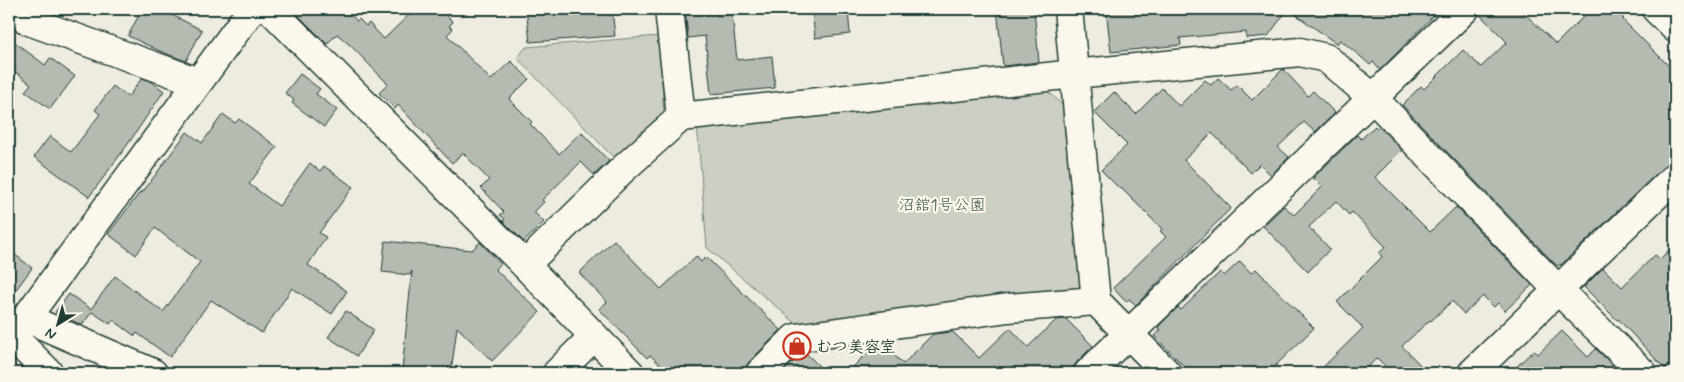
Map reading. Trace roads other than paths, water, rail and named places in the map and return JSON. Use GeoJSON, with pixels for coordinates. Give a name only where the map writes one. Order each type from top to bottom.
{"type":"FeatureCollection","features":[{"type":"Feature","properties":{"kind":"street"},"geometry":{"type":"LineString","coordinates":[[22,9],[24,18],[29,21],[198,82]]}},
{"type":"Feature","properties":{"kind":"street"},"geometry":{"type":"LineString","coordinates":[[15,329],[252,9]]}},
{"type":"Feature","properties":{"kind":"street"},"geometry":{"type":"LineString","coordinates":[[270,9],[630,373]]}},
{"type":"Feature","properties":{"kind":"street"},"geometry":{"type":"LineString","coordinates":[[669,9],[680,117]]}},
{"type":"Feature","properties":{"kind":"street"},"geometry":{"type":"LineString","coordinates":[[1068,9],[1096,301],[1167,373]]}},
{"type":"Feature","properties":{"kind":"street"},"geometry":{"type":"LineString","coordinates":[[1088,373],[1465,9]]}},
{"type":"Feature","properties":{"kind":"street"},"geometry":{"type":"LineString","coordinates":[[1656,9],[1675,28]]}},
{"type":"Feature","properties":{"kind":"street"},"geometry":{"type":"LineString","coordinates":[[525,265],[623,169],[680,117],[1074,74],[1300,52],[1326,58],[1373,98],[1558,290],[1642,373]]}},
{"type":"Feature","properties":{"kind":"street"},"geometry":{"type":"LineString","coordinates":[[1472,373],[1675,177]]}},
{"type":"Feature","properties":{"kind":"street"},"geometry":{"type":"LineString","coordinates":[[760,373],[796,338],[1008,308],[1096,301]]}},
{"type":"Feature","properties":{"kind":"street"},"geometry":{"type":"LineString","coordinates":[[15,329],[49,373]]}},
{"type":"Feature","properties":{"kind":"street"},"geometry":{"type":"LineString","coordinates":[[15,329],[153,373]]}},
{"type":"Feature","properties":{"kind":"street"},"geometry":{"type":"LineString","coordinates":[[557,373],[594,336]]}},
{"type":"Feature","properties":{"kind":"place","name":"むつ美容室"},"geometry":{"type":"Point","coordinates":[797,346]}},
{"type":"Feature","properties":{"kind":"park label","name":"沼舘1号公園"},"geometry":{"type":"Point","coordinates":[942,204]}}]}
